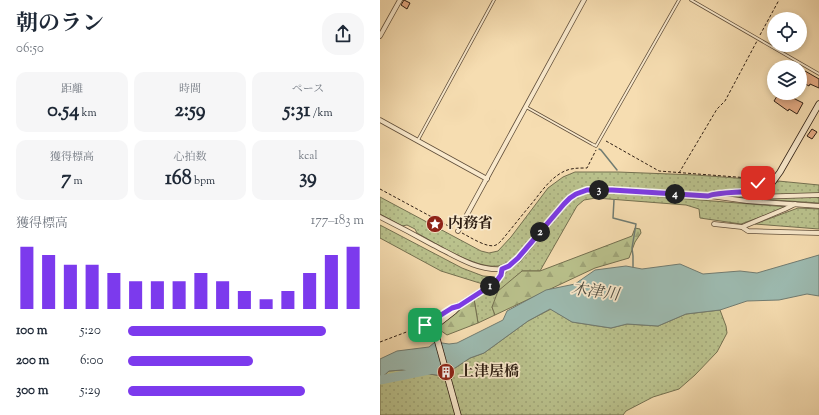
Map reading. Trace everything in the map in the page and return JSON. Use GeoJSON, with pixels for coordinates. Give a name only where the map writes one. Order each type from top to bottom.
{"type":"FeatureCollection","features":[{"type":"Feature","properties":{"kind":"main road"},"geometry":{"type":"LineString","coordinates":[[458,415],[434,329],[459,306],[496,282],[501,275],[502,269],[509,266],[518,258],[570,198],[587,190],[612,190],[708,196],[765,188],[772,183],[780,172],[819,104]]}},
{"type":"Feature","properties":{"kind":"street"},"geometry":{"type":"LineString","coordinates":[[380,36],[400,0]]}},
{"type":"Feature","properties":{"kind":"street"},"geometry":{"type":"LineString","coordinates":[[458,231],[584,0]]}},
{"type":"Feature","properties":{"kind":"street"},"geometry":{"type":"LineString","coordinates":[[380,120],[487,179]]}},
{"type":"Feature","properties":{"kind":"street"},"geometry":{"type":"LineString","coordinates":[[747,201],[756,197],[819,195]]}},
{"type":"Feature","properties":{"kind":"street"},"geometry":{"type":"LineString","coordinates":[[708,196],[747,201],[819,206]]}},
{"type":"Feature","properties":{"kind":"street"},"geometry":{"type":"LineString","coordinates":[[742,227],[795,204]]}},
{"type":"Feature","properties":{"kind":"street"},"geometry":{"type":"LineString","coordinates":[[380,217],[476,266],[502,269]]}},
{"type":"Feature","properties":{"kind":"street"},"geometry":{"type":"LineString","coordinates":[[714,224],[742,227],[748,231],[819,233]]}},
{"type":"Feature","properties":{"kind":"lane"},"geometry":{"type":"LineString","coordinates":[[417,141],[494,0]]}},
{"type":"Feature","properties":{"kind":"lane"},"geometry":{"type":"LineString","coordinates":[[526,107],[596,146],[680,0]]}},
{"type":"Feature","properties":{"kind":"lane"},"geometry":{"type":"LineString","coordinates":[[691,0],[819,74]]}},
{"type":"Feature","properties":{"kind":"path"},"geometry":{"type":"LineString","coordinates":[[679,173],[717,109],[725,101],[779,0]]}},
{"type":"Feature","properties":{"kind":"path"},"geometry":{"type":"LineString","coordinates":[[606,141],[659,171],[749,178],[768,186]]}},
{"type":"Feature","properties":{"kind":"path"},"geometry":{"type":"LineString","coordinates":[[380,190],[482,243],[491,246],[496,245],[502,241],[542,190],[559,174],[575,168],[587,168],[597,150],[596,146]]}},
{"type":"Feature","properties":{"kind":"path"},"geometry":{"type":"LineString","coordinates":[[380,342],[425,325],[436,318]]}},
{"type":"Feature","properties":{"kind":"green space"},"geometry":{"type":"Polygon","coordinates":[[[575,172],[696,175],[749,179],[765,185],[749,189],[695,194],[614,188],[572,194],[515,258],[498,266],[479,264],[468,260],[417,233],[415,229],[407,225],[402,226],[380,214],[380,197],[481,251],[489,253],[498,251],[511,237],[548,188],[563,177],[575,172]]]}},
{"type":"Feature","properties":{"kind":"green space"},"geometry":{"type":"Polygon","coordinates":[[[778,181],[819,185],[819,203],[720,196],[770,188],[778,181]]]}},
{"type":"Feature","properties":{"kind":"green space"},"geometry":{"type":"Polygon","coordinates":[[[585,193],[612,193],[788,207],[741,224],[700,218],[699,209],[686,205],[596,198],[584,200],[577,206],[540,271],[522,271],[492,307],[495,315],[478,323],[474,299],[499,282],[507,271],[519,261],[568,203],[585,193]]]}},
{"type":"Feature","properties":{"kind":"green space"},"geometry":{"type":"Polygon","coordinates":[[[798,208],[819,209],[819,229],[755,224],[798,208]]]}},
{"type":"Feature","properties":{"kind":"green space"},"geometry":{"type":"Polygon","coordinates":[[[380,225],[462,268],[483,276],[495,277],[494,280],[486,285],[441,271],[380,238],[380,225]]]}},
{"type":"Feature","properties":{"kind":"green space"},"geometry":{"type":"Polygon","coordinates":[[[635,228],[640,229],[641,233],[635,242],[629,258],[595,268],[495,315],[492,307],[498,291],[522,271],[540,271],[632,236],[635,228]]]}},
{"type":"Feature","properties":{"kind":"green space"},"geometry":{"type":"Polygon","coordinates":[[[474,299],[478,323],[447,335],[437,328],[456,312],[460,306],[474,299]]]}},
{"type":"Feature","properties":{"kind":"green space"},"geometry":{"type":"Polygon","coordinates":[[[551,309],[572,322],[611,328],[627,324],[658,326],[686,314],[720,310],[727,333],[717,352],[679,389],[653,397],[626,411],[623,415],[380,415],[380,379],[389,371],[402,370],[443,376],[470,358],[484,353],[528,321],[551,309]]]}},
{"type":"Feature","properties":{"kind":"water"},"geometry":{"type":"Polygon","coordinates":[[[819,255],[819,296],[807,294],[779,300],[747,301],[720,310],[686,314],[658,326],[627,324],[611,328],[572,322],[550,309],[528,321],[484,353],[470,358],[443,376],[402,370],[389,371],[380,379],[380,359],[397,351],[429,347],[435,342],[449,344],[457,343],[503,320],[507,311],[546,290],[575,284],[595,270],[626,266],[642,269],[680,264],[703,274],[740,271],[757,273],[819,255]]]}},
{"type":"Feature","properties":{"kind":"building"},"geometry":{"type":"Polygon","coordinates":[[[404,0],[410,3],[407,9],[401,5],[404,0]]]}},
{"type":"Feature","properties":{"kind":"building"},"geometry":{"type":"Polygon","coordinates":[[[807,72],[819,79],[819,88],[810,84],[809,86],[807,85],[807,72]]]}},
{"type":"Feature","properties":{"kind":"building"},"geometry":{"type":"Polygon","coordinates":[[[797,100],[803,103],[797,114],[789,109],[788,111],[774,101],[797,100]]]}},
{"type":"Feature","properties":{"kind":"building"},"geometry":{"type":"Polygon","coordinates":[[[812,129],[817,132],[812,139],[807,136],[812,129]]]}},
{"type":"Feature","properties":{"kind":"waterway"},"geometry":{"type":"LineString","coordinates":[[599,149],[617,170]]}},
{"type":"Feature","properties":{"kind":"waterway"},"geometry":{"type":"LineString","coordinates":[[614,200],[613,218],[636,224],[632,248],[633,267]]}},
{"type":"Feature","properties":{"kind":"waterway","name":"木津川"},"geometry":{"type":"LineString","coordinates":[[380,380],[429,370]]}},
{"type":"Feature","properties":{"kind":"place","name":"内務省"},"geometry":{"type":"Point","coordinates":[435,224]}},
{"type":"Feature","properties":{"kind":"place","name":"上津屋橋"},"geometry":{"type":"Point","coordinates":[446,372]}},
{"type":"Feature","properties":{"kind":"route"},"geometry":{"type":"LineString","coordinates":[[425,325],[452,308],[459,306],[496,282],[501,275],[502,269],[509,266],[518,258],[564,204],[576,194],[587,190],[612,190],[708,196],[756,190],[768,186],[758,183]]}}]}
